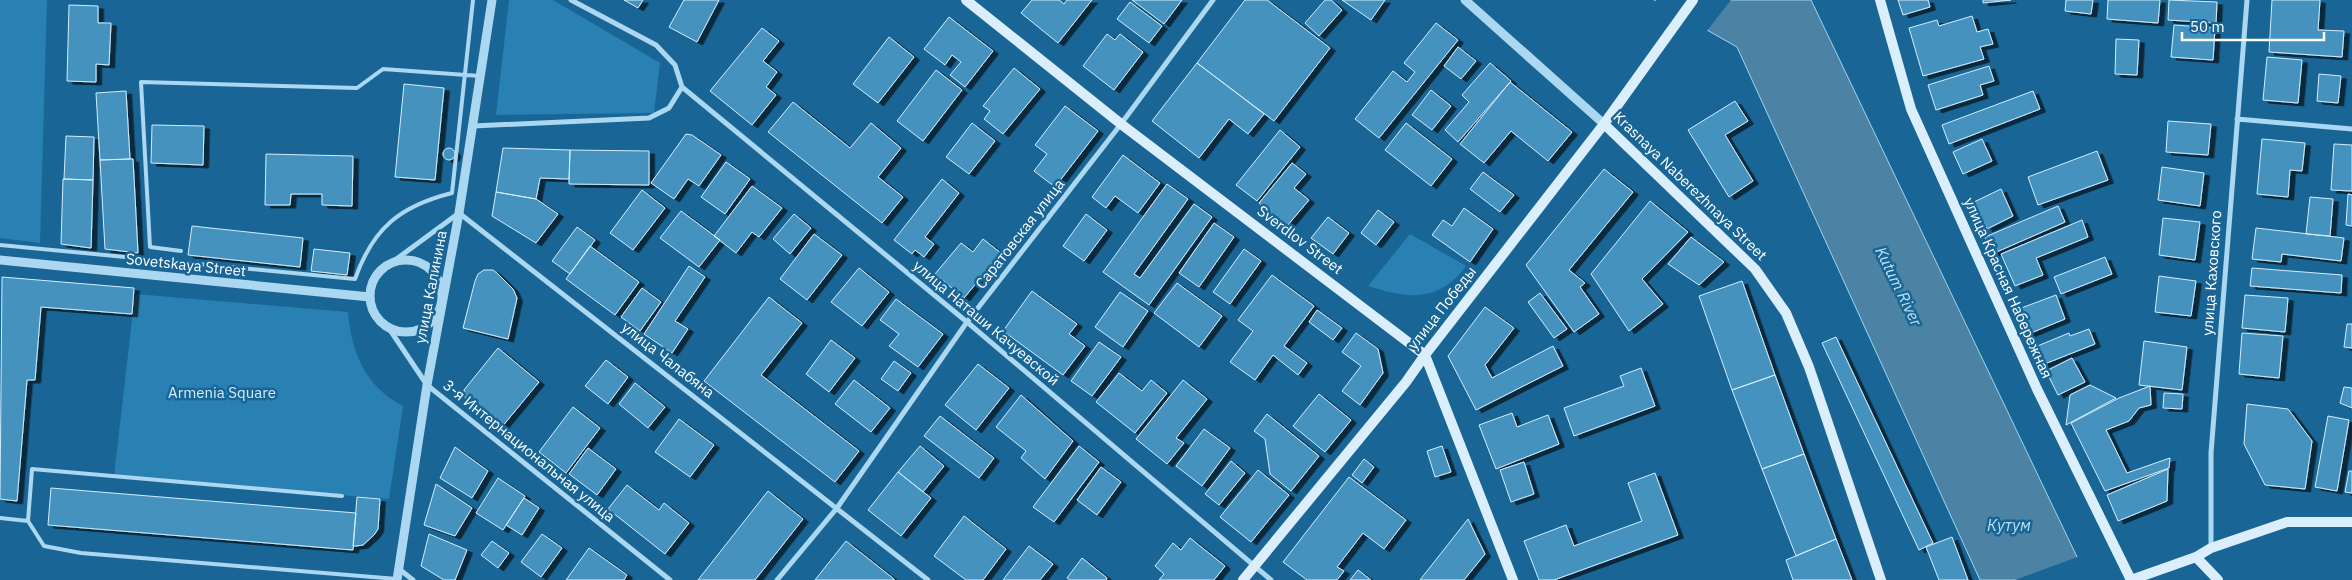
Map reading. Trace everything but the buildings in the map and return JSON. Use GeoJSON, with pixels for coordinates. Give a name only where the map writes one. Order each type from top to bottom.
{"type":"FeatureCollection","features":[{"type":"Feature","properties":{"kind":"main road","name":"Sverdlov Street"},"geometry":{"type":"LineString","coordinates":[[966,0],[1121,124],[1425,355]]}},
{"type":"Feature","properties":{"kind":"main road","name":"улица Победы"},"geometry":{"type":"LineString","coordinates":[[1243,580],[1406,382],[1604,124],[1656,48],[1693,0]]}},
{"type":"Feature","properties":{"kind":"main road","name":"улица Красная Набережная"},"geometry":{"type":"LineString","coordinates":[[1880,0],[1911,109],[2037,389],[2131,580]]}},
{"type":"Feature","properties":{"kind":"main road","name":"Krasnaya Naberezhnaya Street"},"geometry":{"type":"LineString","coordinates":[[1604,124],[1755,269],[1786,313],[1809,367],[1881,580]]}},
{"type":"Feature","properties":{"kind":"main road"},"geometry":{"type":"LineString","coordinates":[[1425,355],[1514,580]]}},
{"type":"Feature","properties":{"kind":"main road"},"geometry":{"type":"LineString","coordinates":[[2131,580],[2196,557],[2210,548],[2287,522],[2352,522]]}},
{"type":"Feature","properties":{"kind":"main road"},"geometry":{"type":"LineString","coordinates":[[2196,557],[2218,580]]}},
{"type":"Feature","properties":{"kind":"street","name":"улица Калинина"},"geometry":{"type":"LineString","coordinates":[[398,576],[427,385],[459,213],[492,0]]}},
{"type":"Feature","properties":{"kind":"street"},"geometry":{"type":"LineString","coordinates":[[472,126],[649,118],[669,108],[682,87],[675,65],[656,45],[571,0]]}},
{"type":"Feature","properties":{"kind":"street","name":"Саратовская улица"},"geometry":{"type":"LineString","coordinates":[[777,580],[837,508],[967,322],[1121,124],[1213,0]]}},
{"type":"Feature","properties":{"kind":"street","name":"Krasnaya Naberezhnaya Street"},"geometry":{"type":"LineString","coordinates":[[1465,0],[1604,124]]}},
{"type":"Feature","properties":{"kind":"street","name":"улица Каховского"},"geometry":{"type":"LineString","coordinates":[[2210,548],[2211,453],[2247,0]]}},
{"type":"Feature","properties":{"kind":"street","name":"улица Наташи Качуевской"},"geometry":{"type":"LineString","coordinates":[[682,87],[967,322],[1271,580]]}},
{"type":"Feature","properties":{"kind":"street"},"geometry":{"type":"LineString","coordinates":[[2237,119],[2352,128]]}},
{"type":"Feature","properties":{"kind":"street"},"geometry":{"type":"LineString","coordinates":[[391,263],[403,259],[417,261],[428,267],[437,276],[442,289],[442,302],[438,313],[422,329],[399,332],[388,327],[375,314],[370,297],[371,286],[375,277],[391,263],[459,213]]}},
{"type":"Feature","properties":{"kind":"street","name":"улица Чалабяна"},"geometry":{"type":"LineString","coordinates":[[459,213],[928,580]]}},
{"type":"Feature","properties":{"kind":"street","name":"Sovetskaya Street"},"geometry":{"type":"LineString","coordinates":[[0,260],[370,297]]}},
{"type":"Feature","properties":{"kind":"street","name":"3-я Интернациональная улица"},"geometry":{"type":"LineString","coordinates":[[388,327],[427,385],[670,580]]}},
{"type":"Feature","properties":{"kind":"street"},"geometry":{"type":"LineString","coordinates":[[398,576],[413,580]]}},
{"type":"Feature","properties":{"kind":"lane"},"geometry":{"type":"LineString","coordinates":[[0,245],[355,279],[370,245],[388,223],[407,209],[429,198],[452,193],[472,0]]}},
{"type":"Feature","properties":{"kind":"lane"},"geometry":{"type":"LineString","coordinates":[[182,251],[150,247],[141,82],[357,88],[383,68],[480,76]]}},
{"type":"Feature","properties":{"kind":"lane"},"geometry":{"type":"LineString","coordinates":[[342,496],[32,469],[28,521],[44,546],[81,553],[398,576]]}},
{"type":"Feature","properties":{"kind":"lane"},"geometry":{"type":"LineString","coordinates":[[0,518],[28,521]]}},
{"type":"Feature","properties":{"kind":"green space"},"geometry":{"type":"Polygon","coordinates":[[[0,0],[47,0],[40,243],[0,238],[0,0]]]}},
{"type":"Feature","properties":{"kind":"green space"},"geometry":{"type":"Polygon","coordinates":[[[509,0],[553,0],[660,63],[654,113],[496,115],[509,0]]]}},
{"type":"Feature","properties":{"kind":"green space"},"geometry":{"type":"Polygon","coordinates":[[[1410,234],[1466,266],[1444,287],[1421,295],[1396,293],[1368,286],[1410,234]]]}},
{"type":"Feature","properties":{"kind":"green space","name":"Armenia Square"},"geometry":{"type":"Polygon","coordinates":[[[135,294],[348,312],[357,355],[370,379],[390,398],[403,406],[389,499],[114,476],[135,294]]]}},
{"type":"Feature","properties":{"kind":"water","name":"Кутум"},"geometry":{"type":"Polygon","coordinates":[[[1654,0],[1811,0],[2088,580],[1980,580],[1737,47],[1654,0]]]}},
{"type":"Feature","properties":{"kind":"pier"},"geometry":{"type":"Polygon","coordinates":[[[1656,0],[1731,0],[1706,32],[1654,3],[1656,0]]]}},
{"type":"Feature","properties":{"kind":"pier"},"geometry":{"type":"Polygon","coordinates":[[[2080,556],[2091,580],[2015,580],[2080,556]]]}},
{"type":"Feature","properties":{"kind":"water label","name":"Kutum River"},"geometry":{"type":"Point","coordinates":[1899,286]}}]}
